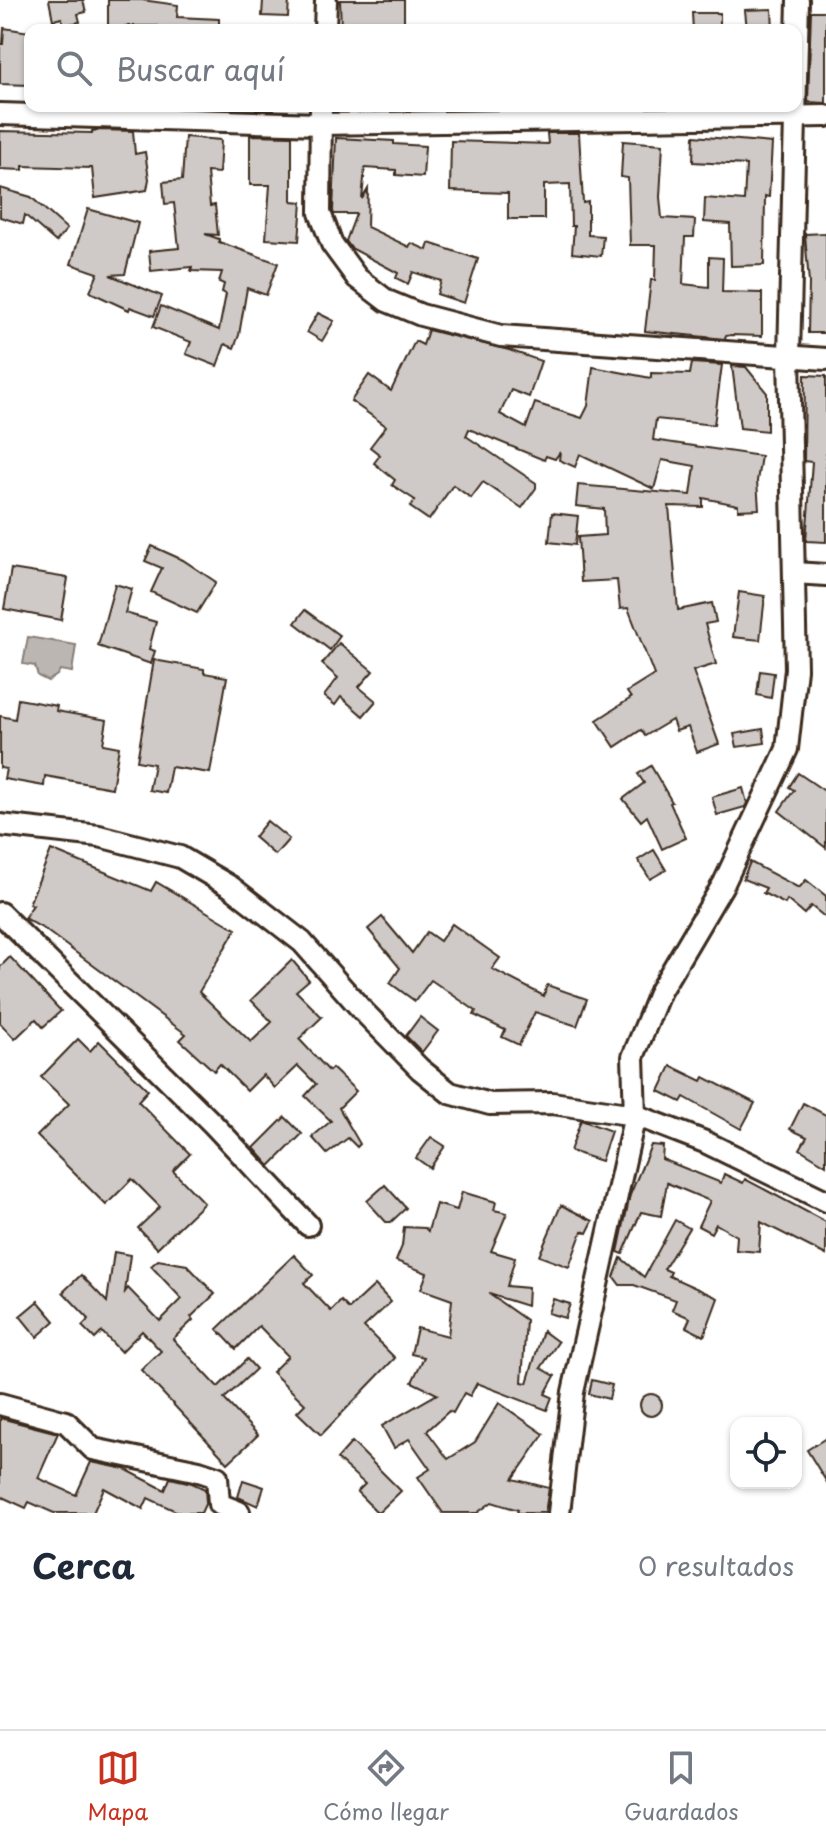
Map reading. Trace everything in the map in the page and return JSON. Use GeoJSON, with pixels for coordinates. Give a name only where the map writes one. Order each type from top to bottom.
{"type":"FeatureCollection","features":[{"type":"Feature","properties":{"kind":"street"},"geometry":{"type":"LineString","coordinates":[[325,24],[326,0]]}},
{"type":"Feature","properties":{"kind":"street"},"geometry":{"type":"LineString","coordinates":[[798,0],[798,24]]}},
{"type":"Feature","properties":{"kind":"street"},"geometry":{"type":"LineString","coordinates":[[559,1513],[573,1392],[635,1115],[633,1057],[660,991],[724,883],[787,749],[796,669],[789,356],[797,112]]}},
{"type":"Feature","properties":{"kind":"street"},"geometry":{"type":"LineString","coordinates":[[0,114],[826,116]]}},
{"type":"Feature","properties":{"kind":"street"},"geometry":{"type":"LineString","coordinates":[[321,115],[320,213],[332,244],[357,278],[387,301],[421,315],[501,336],[826,359]]}},
{"type":"Feature","properties":{"kind":"street"},"geometry":{"type":"LineString","coordinates":[[794,573],[826,575]]}},
{"type":"Feature","properties":{"kind":"street"},"geometry":{"type":"LineString","coordinates":[[0,825],[99,836],[180,857],[231,887],[302,942],[420,1069],[450,1093],[490,1104],[552,1103],[635,1115],[705,1142],[826,1201]]}},
{"type":"Feature","properties":{"kind":"street"},"geometry":{"type":"LineString","coordinates":[[0,913],[213,1124],[308,1225]]}},
{"type":"Feature","properties":{"kind":"street"},"geometry":{"type":"LineString","coordinates":[[0,1404],[66,1422],[93,1449],[217,1477],[219,1504],[239,1512]]}},
{"type":"Feature","properties":{"kind":"shaded area"},"geometry":{"type":"Polygon","coordinates":[[[28,637],[76,645],[72,672],[60,670],[48,681],[38,676],[35,666],[23,664],[28,637]]]}},
{"type":"Feature","properties":{"kind":"building"},"geometry":{"type":"Polygon","coordinates":[[[49,0],[83,0],[86,12],[78,14],[80,22],[63,24],[62,18],[53,20],[49,0]]]}},
{"type":"Feature","properties":{"kind":"building"},"geometry":{"type":"Polygon","coordinates":[[[108,0],[142,0],[178,5],[177,17],[219,19],[219,24],[108,24],[108,0]]]}},
{"type":"Feature","properties":{"kind":"building"},"geometry":{"type":"Polygon","coordinates":[[[263,0],[289,0],[288,17],[262,16],[263,0]]]}},
{"type":"Feature","properties":{"kind":"building"},"geometry":{"type":"Polygon","coordinates":[[[340,0],[404,0],[404,24],[341,24],[340,0]]]}},
{"type":"Feature","properties":{"kind":"building"},"geometry":{"type":"Polygon","coordinates":[[[772,9],[773,24],[746,24],[745,10],[772,9]]]}},
{"type":"Feature","properties":{"kind":"building"},"geometry":{"type":"Polygon","coordinates":[[[811,11],[826,11],[826,103],[808,102],[811,11]]]}},
{"type":"Feature","properties":{"kind":"building"},"geometry":{"type":"Polygon","coordinates":[[[692,13],[720,13],[720,24],[693,24],[692,13]]]}},
{"type":"Feature","properties":{"kind":"building"},"geometry":{"type":"Polygon","coordinates":[[[4,28],[24,31],[24,85],[0,84],[0,44],[3,44],[4,28]]]}},
{"type":"Feature","properties":{"kind":"building"},"geometry":{"type":"Polygon","coordinates":[[[99,130],[133,131],[135,154],[145,152],[149,179],[147,190],[95,198],[92,168],[23,166],[23,170],[0,169],[0,131],[92,133],[99,130]]]}},
{"type":"Feature","properties":{"kind":"building"},"geometry":{"type":"Polygon","coordinates":[[[547,133],[579,133],[583,203],[588,202],[588,235],[603,236],[601,256],[572,253],[574,226],[571,226],[570,184],[544,185],[544,219],[508,219],[508,193],[450,191],[451,141],[548,144],[547,133]]]}},
{"type":"Feature","properties":{"kind":"building"},"geometry":{"type":"Polygon","coordinates":[[[250,135],[292,136],[292,201],[302,202],[299,241],[266,239],[270,185],[250,185],[250,135]]]}},
{"type":"Feature","properties":{"kind":"building"},"geometry":{"type":"Polygon","coordinates":[[[694,136],[772,143],[769,197],[765,196],[764,265],[731,266],[730,224],[704,222],[705,198],[744,201],[746,165],[693,162],[694,136]]]}},
{"type":"Feature","properties":{"kind":"building"},"geometry":{"type":"Polygon","coordinates":[[[185,137],[221,140],[219,173],[207,172],[210,206],[215,205],[218,235],[205,234],[278,263],[266,295],[247,288],[234,348],[225,344],[217,366],[186,354],[191,342],[153,327],[161,306],[219,330],[226,294],[222,292],[224,284],[219,282],[222,272],[191,271],[192,267],[151,271],[149,251],[179,248],[174,203],[165,204],[163,182],[182,180],[185,137]]]}},
{"type":"Feature","properties":{"kind":"building"},"geometry":{"type":"Polygon","coordinates":[[[336,138],[425,146],[423,177],[396,175],[396,170],[365,168],[362,199],[368,189],[367,227],[409,247],[411,243],[427,250],[429,243],[478,259],[464,303],[437,294],[441,281],[413,272],[408,284],[396,278],[398,273],[351,248],[346,241],[356,214],[334,214],[333,211],[336,138]]]}},
{"type":"Feature","properties":{"kind":"building"},"geometry":{"type":"Polygon","coordinates":[[[623,141],[663,144],[662,218],[695,220],[694,237],[685,237],[683,284],[709,287],[709,257],[723,258],[722,292],[762,293],[762,336],[731,335],[725,339],[645,331],[651,280],[655,280],[656,245],[630,245],[628,178],[621,177],[623,141]]]}},
{"type":"Feature","properties":{"kind":"building"},"geometry":{"type":"Polygon","coordinates":[[[0,188],[31,197],[67,229],[56,242],[25,215],[23,224],[0,217],[0,188]]]}},
{"type":"Feature","properties":{"kind":"building"},"geometry":{"type":"Polygon","coordinates":[[[88,209],[138,223],[125,274],[110,275],[162,296],[154,316],[130,307],[129,310],[90,292],[98,273],[71,264],[88,209]]]}},
{"type":"Feature","properties":{"kind":"building"},"geometry":{"type":"Polygon","coordinates":[[[826,233],[826,333],[808,333],[809,283],[805,234],[826,233]]]}},
{"type":"Feature","properties":{"kind":"building"},"geometry":{"type":"Polygon","coordinates":[[[318,313],[334,321],[322,341],[307,332],[318,313]]]}},
{"type":"Feature","properties":{"kind":"building"},"geometry":{"type":"Polygon","coordinates":[[[428,330],[541,361],[529,397],[511,390],[500,414],[526,428],[535,403],[582,418],[588,406],[593,367],[651,378],[651,373],[690,374],[692,363],[722,365],[714,425],[656,419],[653,440],[761,456],[757,481],[759,509],[738,510],[738,505],[703,498],[703,507],[669,506],[678,610],[712,603],[716,622],[705,624],[716,664],[693,671],[719,744],[697,752],[688,727],[676,731],[672,720],[645,736],[641,730],[615,747],[597,720],[631,698],[627,692],[654,675],[628,608],[620,609],[617,580],[581,582],[578,537],[605,535],[604,509],[576,506],[578,485],[691,495],[695,466],[662,460],[654,489],[580,454],[575,467],[559,460],[560,452],[555,459],[546,456],[544,460],[469,429],[466,436],[536,483],[536,488],[522,508],[483,482],[471,498],[453,485],[429,520],[410,507],[415,500],[392,485],[395,480],[374,463],[380,455],[370,447],[386,426],[351,401],[369,375],[391,391],[415,341],[423,345],[428,330]]]}},
{"type":"Feature","properties":{"kind":"building"},"geometry":{"type":"Polygon","coordinates":[[[732,366],[746,367],[767,393],[767,431],[740,428],[732,366]]]}},
{"type":"Feature","properties":{"kind":"building"},"geometry":{"type":"Polygon","coordinates":[[[805,375],[826,376],[826,542],[806,541],[812,462],[804,461],[805,375]]]}},
{"type":"Feature","properties":{"kind":"building"},"geometry":{"type":"Polygon","coordinates":[[[552,513],[578,516],[575,545],[549,542],[552,513]]]}},
{"type":"Feature","properties":{"kind":"building"},"geometry":{"type":"Polygon","coordinates":[[[152,546],[183,560],[216,582],[197,613],[151,592],[162,568],[145,561],[152,546]]]}},
{"type":"Feature","properties":{"kind":"building"},"geometry":{"type":"Polygon","coordinates":[[[11,569],[68,578],[61,620],[4,609],[11,569]]]}},
{"type":"Feature","properties":{"kind":"building"},"geometry":{"type":"Polygon","coordinates":[[[115,584],[132,589],[125,613],[156,622],[149,649],[155,651],[151,664],[98,646],[115,584]]]}},
{"type":"Feature","properties":{"kind":"building"},"geometry":{"type":"Polygon","coordinates":[[[739,592],[765,596],[760,640],[733,637],[739,592]]]}},
{"type":"Feature","properties":{"kind":"building"},"geometry":{"type":"Polygon","coordinates":[[[305,610],[340,636],[330,650],[295,623],[305,610]]]}},
{"type":"Feature","properties":{"kind":"building"},"geometry":{"type":"Polygon","coordinates":[[[339,643],[373,671],[359,687],[376,701],[363,716],[341,697],[335,705],[324,696],[338,678],[322,664],[339,643]]]}},
{"type":"Feature","properties":{"kind":"building"},"geometry":{"type":"Polygon","coordinates":[[[154,660],[204,669],[204,673],[227,677],[210,773],[171,767],[166,793],[149,790],[154,764],[137,761],[154,660]]]}},
{"type":"Feature","properties":{"kind":"building"},"geometry":{"type":"Polygon","coordinates":[[[760,671],[774,673],[771,698],[757,695],[760,671]]]}},
{"type":"Feature","properties":{"kind":"building"},"geometry":{"type":"Polygon","coordinates":[[[18,699],[57,706],[56,711],[107,720],[103,744],[119,747],[112,788],[45,776],[44,786],[4,779],[6,769],[0,768],[0,716],[15,719],[18,699]]]}},
{"type":"Feature","properties":{"kind":"building"},"geometry":{"type":"Polygon","coordinates":[[[763,729],[765,743],[737,747],[734,734],[763,729]]]}},
{"type":"Feature","properties":{"kind":"building"},"geometry":{"type":"Polygon","coordinates":[[[651,766],[672,802],[686,838],[662,849],[647,816],[641,821],[623,799],[644,783],[638,774],[651,766]]]}},
{"type":"Feature","properties":{"kind":"building"},"geometry":{"type":"Polygon","coordinates":[[[798,773],[826,792],[826,848],[779,811],[794,790],[789,787],[798,773]]]}},
{"type":"Feature","properties":{"kind":"building"},"geometry":{"type":"Polygon","coordinates":[[[743,788],[747,803],[745,807],[717,815],[712,797],[743,788]]]}},
{"type":"Feature","properties":{"kind":"building"},"geometry":{"type":"Polygon","coordinates":[[[267,821],[289,839],[275,855],[254,837],[267,821]]]}},
{"type":"Feature","properties":{"kind":"building"},"geometry":{"type":"Polygon","coordinates":[[[51,850],[151,891],[156,882],[236,929],[199,992],[251,1042],[272,1022],[251,1000],[292,960],[309,980],[296,991],[322,1017],[299,1039],[329,1071],[332,1068],[356,1091],[339,1108],[360,1144],[357,1147],[348,1138],[327,1154],[312,1137],[331,1121],[305,1096],[316,1084],[298,1066],[275,1088],[263,1075],[247,1091],[220,1064],[214,1071],[180,1040],[186,1034],[44,929],[24,918],[33,905],[29,904],[51,850]]]}},
{"type":"Feature","properties":{"kind":"building"},"geometry":{"type":"Polygon","coordinates":[[[654,850],[666,870],[650,879],[638,860],[654,850]]]}},
{"type":"Feature","properties":{"kind":"building"},"geometry":{"type":"Polygon","coordinates":[[[750,862],[799,888],[806,880],[826,896],[826,918],[811,906],[804,914],[787,900],[785,904],[763,893],[766,888],[743,879],[750,862]]]}},
{"type":"Feature","properties":{"kind":"building"},"geometry":{"type":"Polygon","coordinates":[[[382,917],[412,953],[427,932],[440,941],[452,924],[500,958],[492,969],[544,996],[547,985],[587,999],[577,1026],[535,1012],[519,1045],[502,1037],[505,1030],[474,1015],[476,1011],[431,980],[415,1001],[390,983],[400,968],[368,929],[382,917]]]}},
{"type":"Feature","properties":{"kind":"building"},"geometry":{"type":"Polygon","coordinates":[[[10,957],[61,1011],[43,1027],[36,1019],[15,1039],[0,1023],[0,967],[10,957]]]}},
{"type":"Feature","properties":{"kind":"building"},"geometry":{"type":"Polygon","coordinates":[[[420,1017],[438,1031],[422,1052],[406,1036],[420,1017]]]}},
{"type":"Feature","properties":{"kind":"building"},"geometry":{"type":"Polygon","coordinates":[[[78,1039],[90,1051],[99,1041],[148,1090],[138,1101],[190,1154],[173,1171],[204,1203],[157,1248],[138,1228],[160,1207],[132,1179],[106,1205],[37,1136],[69,1104],[41,1077],[78,1039]]]}},
{"type":"Feature","properties":{"kind":"building"},"geometry":{"type":"Polygon","coordinates":[[[671,1066],[702,1081],[704,1077],[755,1103],[741,1129],[684,1097],[681,1102],[659,1091],[671,1066]]]}},
{"type":"Feature","properties":{"kind":"building"},"geometry":{"type":"Polygon","coordinates":[[[803,1103],[826,1115],[826,1165],[800,1149],[807,1137],[790,1129],[803,1103]]]}},
{"type":"Feature","properties":{"kind":"building"},"geometry":{"type":"Polygon","coordinates":[[[285,1117],[302,1134],[270,1166],[254,1148],[285,1117]]]}},
{"type":"Feature","properties":{"kind":"building"},"geometry":{"type":"Polygon","coordinates":[[[581,1120],[611,1131],[601,1161],[570,1151],[581,1120]]]}},
{"type":"Feature","properties":{"kind":"building"},"geometry":{"type":"Polygon","coordinates":[[[431,1137],[445,1146],[430,1168],[416,1158],[431,1137]]]}},
{"type":"Feature","properties":{"kind":"building"},"geometry":{"type":"Polygon","coordinates":[[[651,1145],[663,1146],[662,1159],[721,1183],[724,1174],[743,1183],[745,1179],[826,1222],[826,1255],[761,1222],[759,1252],[736,1250],[737,1236],[716,1224],[711,1233],[698,1226],[710,1201],[667,1183],[661,1216],[641,1212],[623,1254],[618,1252],[630,1195],[651,1145]]]}},
{"type":"Feature","properties":{"kind":"building"},"geometry":{"type":"Polygon","coordinates":[[[385,1185],[406,1208],[391,1222],[386,1222],[367,1201],[385,1185]]]}},
{"type":"Feature","properties":{"kind":"building"},"geometry":{"type":"Polygon","coordinates":[[[462,1192],[496,1202],[494,1210],[507,1213],[491,1251],[515,1258],[507,1286],[528,1288],[527,1306],[489,1294],[526,1320],[522,1382],[527,1383],[543,1331],[558,1342],[541,1368],[555,1376],[545,1394],[552,1397],[547,1410],[477,1383],[470,1396],[464,1393],[453,1413],[449,1411],[427,1431],[448,1459],[475,1442],[499,1403],[544,1434],[513,1479],[549,1488],[545,1513],[517,1513],[518,1510],[492,1502],[477,1513],[443,1513],[418,1477],[430,1469],[409,1439],[394,1448],[382,1426],[437,1394],[412,1382],[424,1357],[411,1354],[417,1328],[448,1336],[452,1300],[421,1289],[427,1273],[396,1261],[402,1246],[404,1227],[425,1228],[428,1231],[436,1204],[457,1210],[462,1192]]]}},
{"type":"Feature","properties":{"kind":"building"},"geometry":{"type":"Polygon","coordinates":[[[561,1205],[593,1221],[587,1233],[582,1231],[569,1267],[539,1256],[561,1205]]]}},
{"type":"Feature","properties":{"kind":"building"},"geometry":{"type":"Polygon","coordinates":[[[675,1220],[689,1228],[664,1269],[671,1272],[669,1276],[718,1298],[704,1336],[686,1327],[690,1318],[672,1310],[676,1300],[634,1285],[620,1285],[614,1277],[621,1258],[644,1277],[675,1220]]]}},
{"type":"Feature","properties":{"kind":"building"},"geometry":{"type":"Polygon","coordinates":[[[114,1252],[130,1255],[125,1292],[128,1288],[160,1321],[182,1299],[151,1266],[158,1260],[187,1265],[215,1294],[173,1339],[218,1387],[247,1359],[256,1369],[224,1399],[258,1435],[228,1463],[141,1370],[161,1351],[142,1331],[121,1352],[102,1332],[95,1339],[82,1326],[89,1319],[63,1292],[81,1275],[107,1302],[114,1252]]]}},
{"type":"Feature","properties":{"kind":"building"},"geometry":{"type":"Polygon","coordinates":[[[294,1255],[313,1275],[304,1283],[331,1311],[341,1301],[349,1309],[375,1285],[391,1302],[364,1327],[395,1358],[321,1435],[297,1412],[305,1404],[272,1372],[288,1356],[259,1326],[236,1349],[217,1329],[294,1255]]]}},
{"type":"Feature","properties":{"kind":"building"},"geometry":{"type":"Polygon","coordinates":[[[553,1299],[570,1304],[565,1318],[548,1313],[553,1299]]]}},
{"type":"Feature","properties":{"kind":"building"},"geometry":{"type":"Polygon","coordinates":[[[38,1301],[55,1321],[37,1337],[20,1316],[38,1301]]]}},
{"type":"Feature","properties":{"kind":"building"},"geometry":{"type":"Polygon","coordinates":[[[592,1380],[612,1385],[609,1399],[589,1394],[592,1380]]]}},
{"type":"Feature","properties":{"kind":"building"},"geometry":{"type":"Polygon","coordinates":[[[647,1394],[655,1394],[662,1405],[655,1416],[647,1416],[640,1409],[640,1401],[647,1394]]]}},
{"type":"Feature","properties":{"kind":"building"},"geometry":{"type":"Polygon","coordinates":[[[0,1418],[58,1433],[38,1478],[76,1495],[91,1462],[125,1469],[165,1490],[170,1478],[192,1483],[205,1489],[206,1502],[201,1513],[180,1513],[148,1498],[143,1509],[104,1488],[93,1513],[54,1513],[29,1502],[26,1508],[0,1496],[0,1418]]]}},
{"type":"Feature","properties":{"kind":"building"},"geometry":{"type":"Polygon","coordinates":[[[826,1438],[826,1481],[807,1450],[826,1438]]]}},
{"type":"Feature","properties":{"kind":"building"},"geometry":{"type":"Polygon","coordinates":[[[352,1442],[401,1491],[378,1513],[357,1492],[365,1484],[337,1459],[352,1442]]]}},
{"type":"Feature","properties":{"kind":"building"},"geometry":{"type":"Polygon","coordinates":[[[243,1480],[264,1487],[258,1506],[238,1497],[243,1480]]]}}]}
